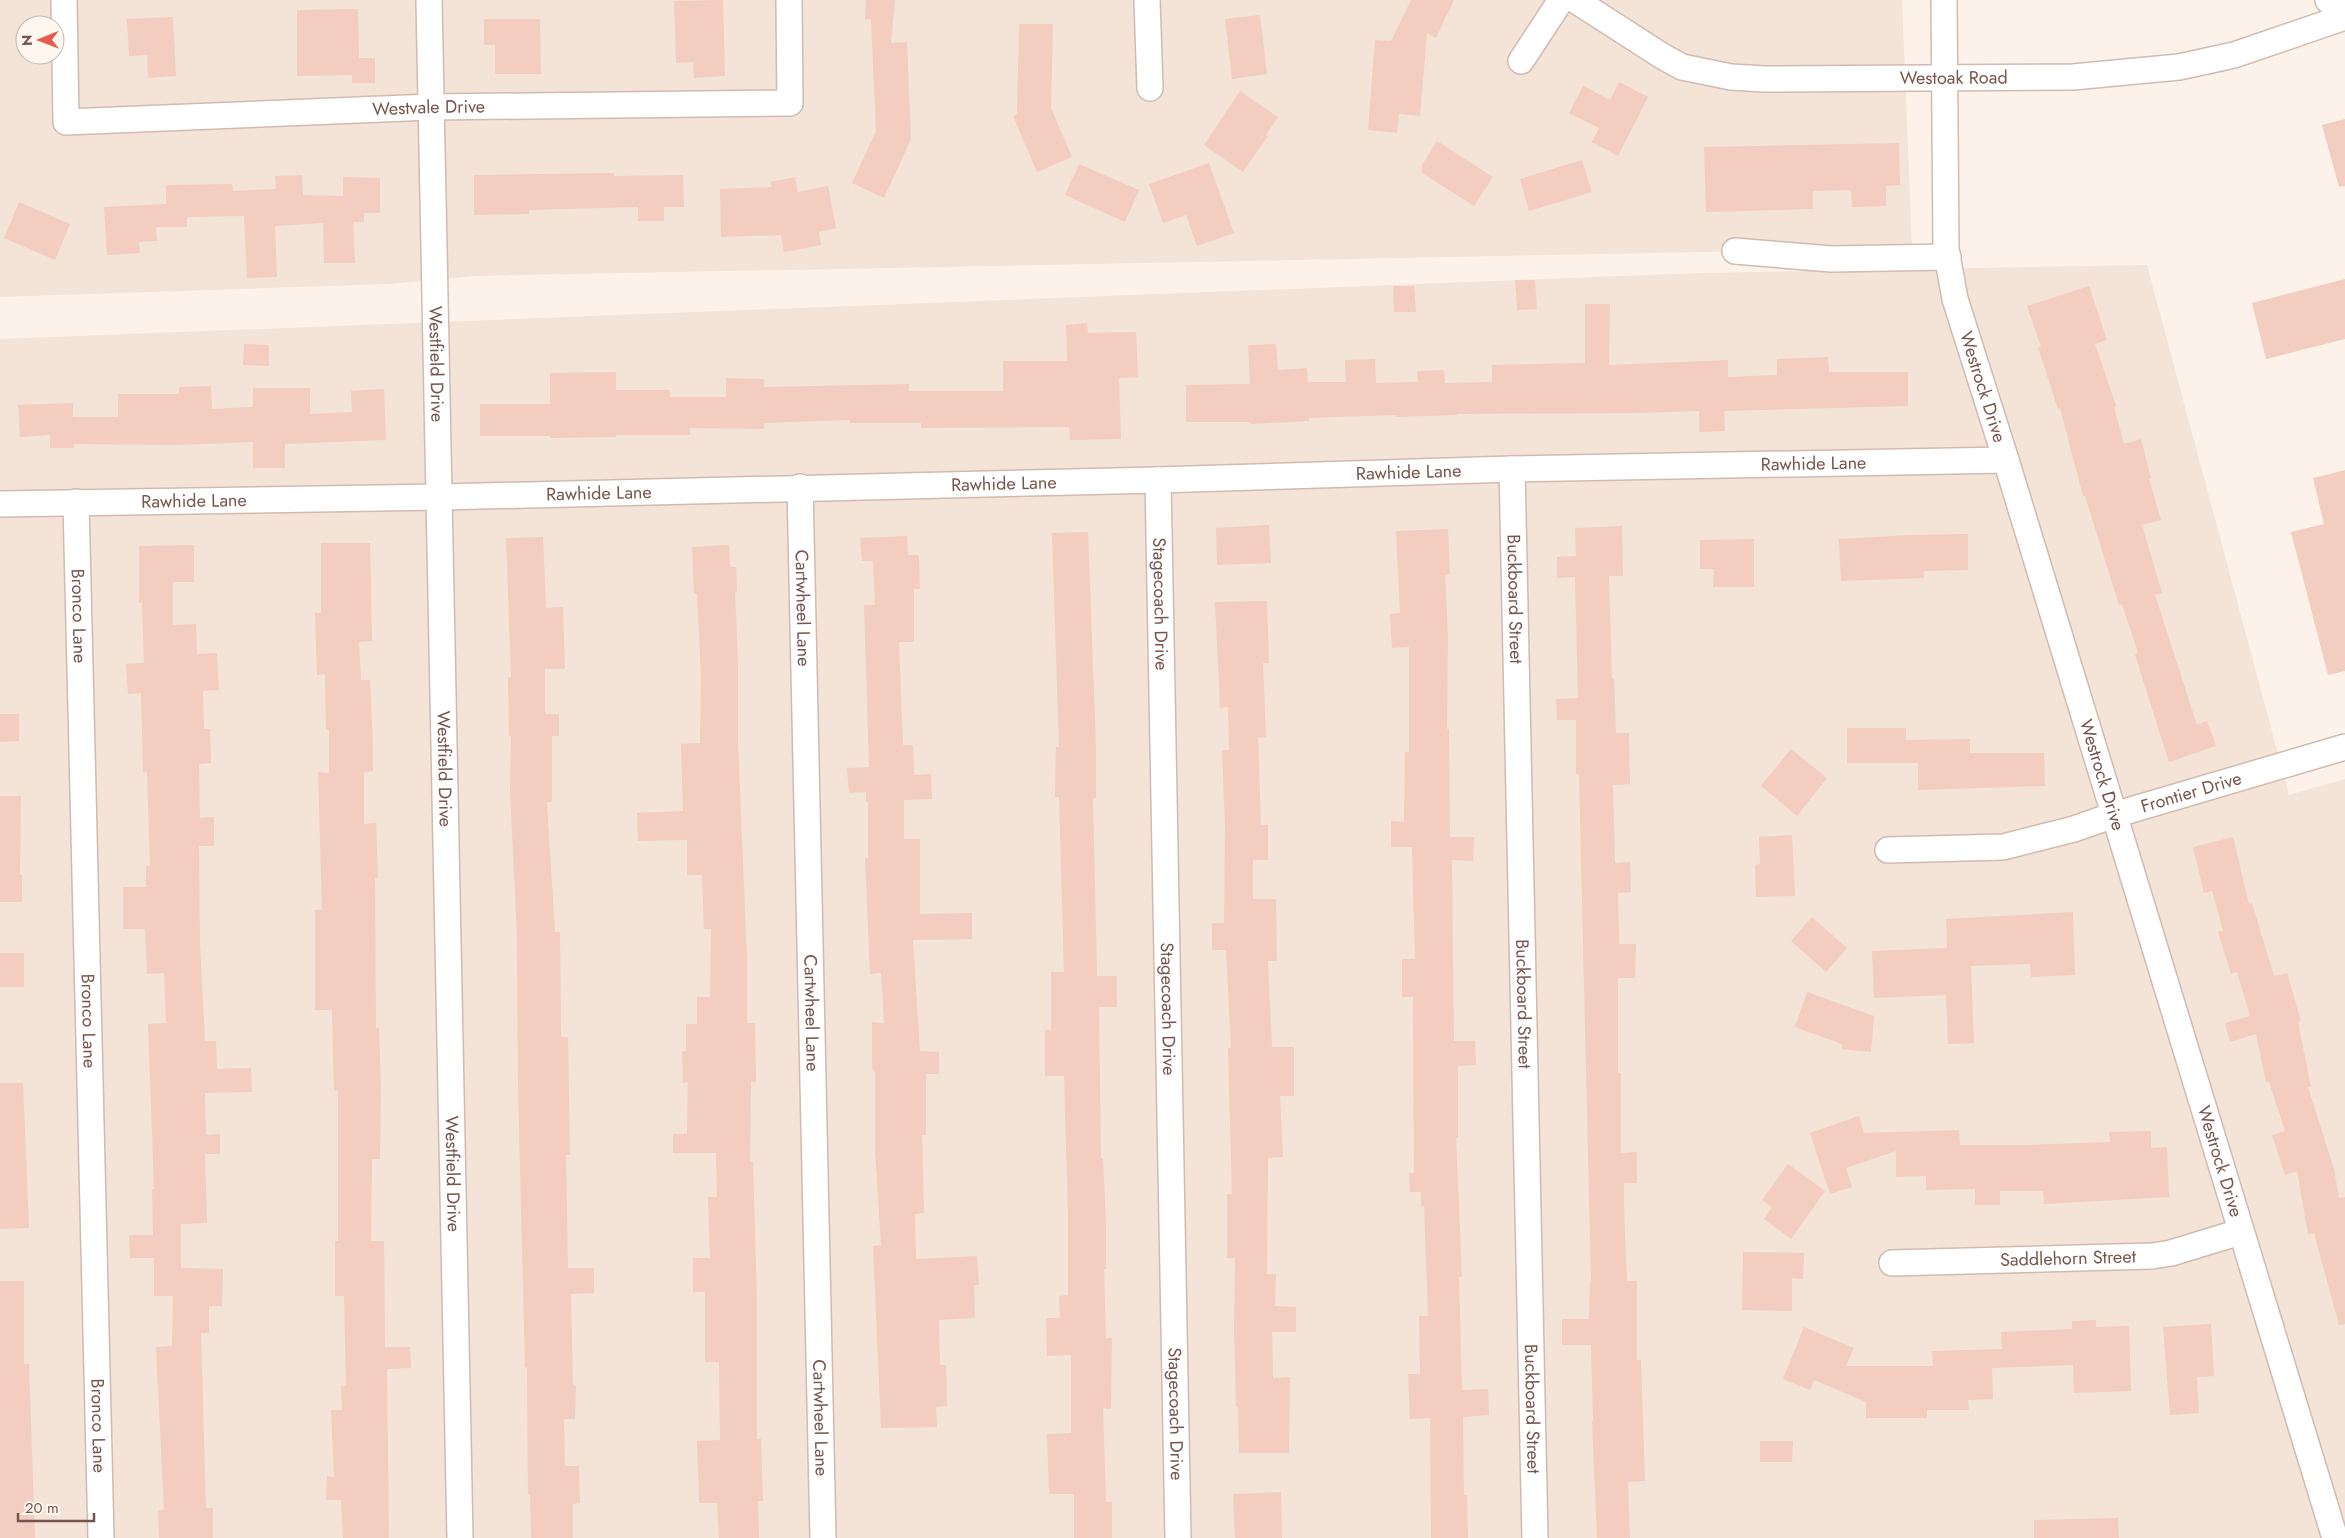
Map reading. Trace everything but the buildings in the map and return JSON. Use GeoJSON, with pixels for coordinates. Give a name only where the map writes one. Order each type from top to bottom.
{"type":"FeatureCollection","features":[{"type":"Feature","properties":{"kind":"street","name":"Westvale Drive"},"geometry":{"type":"LineString","coordinates":[[64,0],[66,122],[431,107],[790,103],[789,0]]}},
{"type":"Feature","properties":{"kind":"street","name":"Westfield Drive"},"geometry":{"type":"LineString","coordinates":[[429,0],[441,497],[460,1538]]}},
{"type":"Feature","properties":{"kind":"street"},"geometry":{"type":"LineString","coordinates":[[1147,0],[1150,88]]}},
{"type":"Feature","properties":{"kind":"street"},"geometry":{"type":"LineString","coordinates":[[1521,61],[1561,0]]}},
{"type":"Feature","properties":{"kind":"street","name":"Westoak Road"},"geometry":{"type":"LineString","coordinates":[[1575,0],[1682,67],[1703,73],[1764,79],[2073,76],[2180,67],[2234,54],[2345,17]]}},
{"type":"Feature","properties":{"kind":"street","name":"Westrock Drive"},"geometry":{"type":"LineString","coordinates":[[1944,0],[1948,257],[1955,299],[2006,460],[2240,1232],[2335,1538]]}},
{"type":"Feature","properties":{"kind":"street"},"geometry":{"type":"LineString","coordinates":[[2328,0],[2345,17]]}},
{"type":"Feature","properties":{"kind":"street"},"geometry":{"type":"LineString","coordinates":[[1735,252],[1831,259],[1948,257]]}},
{"type":"Feature","properties":{"kind":"street","name":"Rawhide Lane"},"geometry":{"type":"LineString","coordinates":[[0,504],[441,497],[1512,470],[2006,460]]}},
{"type":"Feature","properties":{"kind":"street","name":"Buckboard Street"},"geometry":{"type":"LineString","coordinates":[[1512,470],[1534,1538]]}},
{"type":"Feature","properties":{"kind":"street","name":"Stagecoach Drive"},"geometry":{"type":"LineString","coordinates":[[1158,480],[1178,1538]]}},
{"type":"Feature","properties":{"kind":"street","name":"Cartwheel Lane"},"geometry":{"type":"LineString","coordinates":[[800,487],[823,1538]]}},
{"type":"Feature","properties":{"kind":"street","name":"Bronco Lane"},"geometry":{"type":"LineString","coordinates":[[76,502],[101,1538]]}},
{"type":"Feature","properties":{"kind":"street","name":"Frontier Drive"},"geometry":{"type":"LineString","coordinates":[[1888,850],[2003,847],[2074,829],[2114,815],[2345,747]]}},
{"type":"Feature","properties":{"kind":"street","name":"Saddlehorn Street"},"geometry":{"type":"LineString","coordinates":[[1892,1263],[2152,1256],[2171,1253],[2240,1232]]}},
{"type":"Feature","properties":{"kind":"shaded area"},"geometry":{"type":"Polygon","coordinates":[[[0,0],[1902,0],[1912,248],[475,276],[388,284],[0,297],[0,0]]]}},
{"type":"Feature","properties":{"kind":"shaded area"},"geometry":{"type":"Polygon","coordinates":[[[2147,265],[2289,795],[2345,779],[2345,1538],[0,1538],[0,339],[1700,273],[2147,265]]]}}]}
